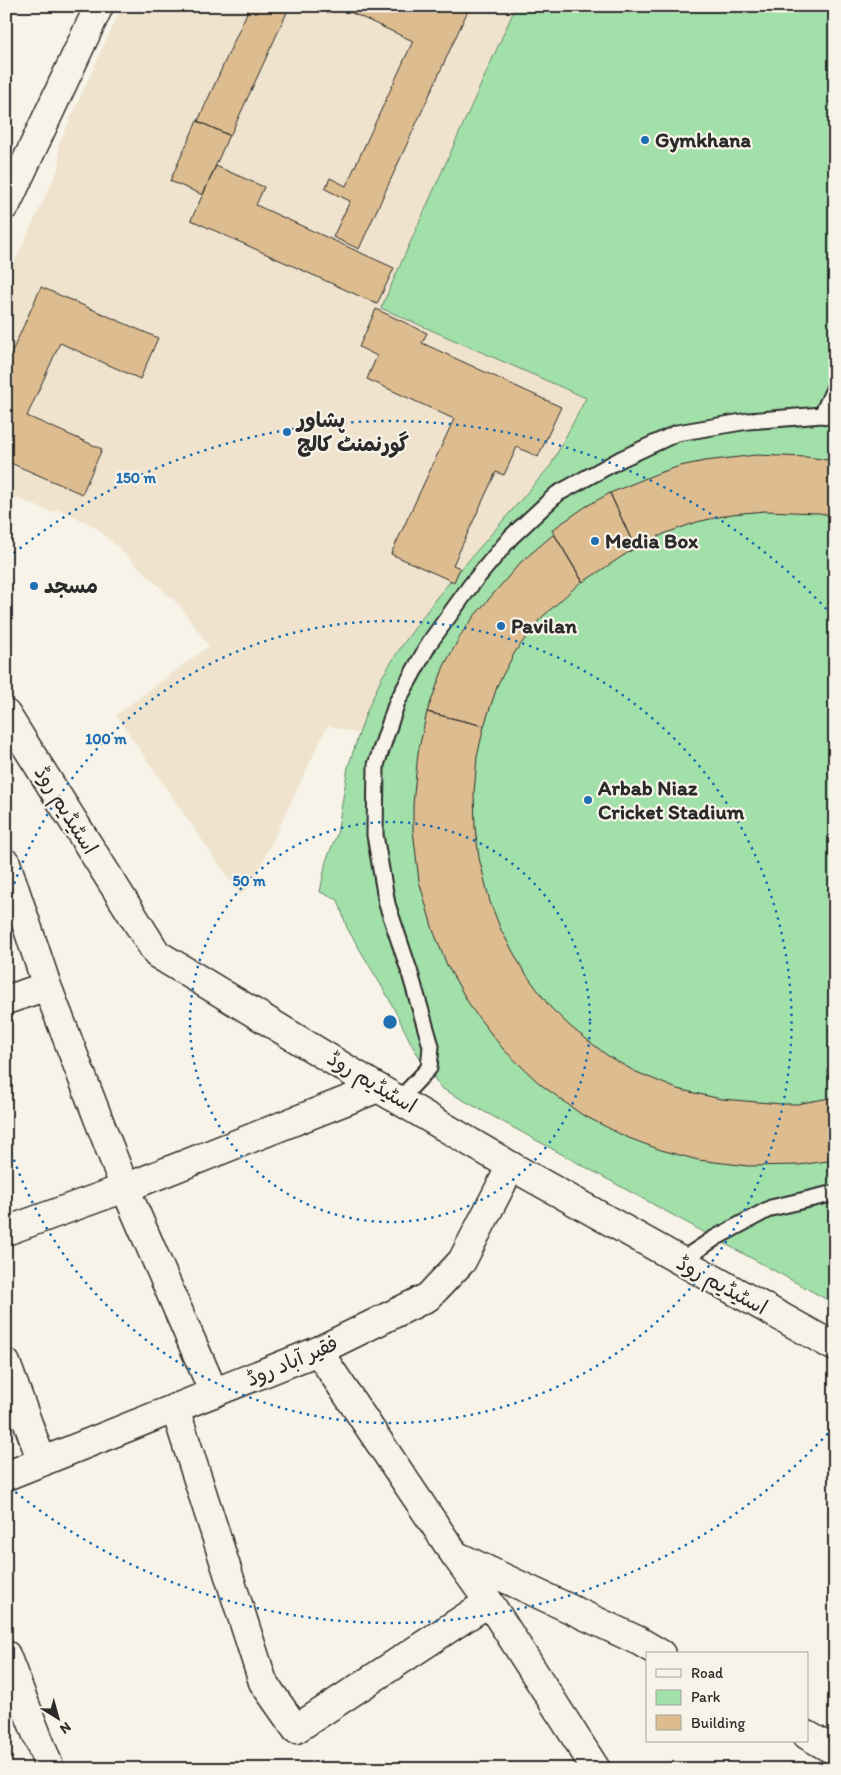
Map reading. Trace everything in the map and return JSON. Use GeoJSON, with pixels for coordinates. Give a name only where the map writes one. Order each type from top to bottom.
{"type":"FeatureCollection","features":[{"type":"Feature","properties":{"kind":"street"},"geometry":{"type":"LineString","coordinates":[[6,205],[99,6]]}},
{"type":"Feature","properties":{"kind":"street","name":"اسٹیڈیم روڈ"},"geometry":{"type":"LineString","coordinates":[[6,714],[157,954],[511,1166],[835,1347]]}},
{"type":"Feature","properties":{"kind":"street"},"geometry":{"type":"LineString","coordinates":[[6,863],[47,986],[125,1188],[214,1393]]}},
{"type":"Feature","properties":{"kind":"street"},"geometry":{"type":"LineString","coordinates":[[6,1000],[47,986]]}},
{"type":"Feature","properties":{"kind":"street"},"geometry":{"type":"LineString","coordinates":[[6,1231],[389,1094]]}},
{"type":"Feature","properties":{"kind":"street","name":"فقیر آباد روڈ"},"geometry":{"type":"LineString","coordinates":[[6,1476],[318,1351],[428,1297],[462,1261],[511,1166]]}},
{"type":"Feature","properties":{"kind":"street"},"geometry":{"type":"LineString","coordinates":[[318,1351],[455,1556],[488,1602],[596,1769]]}},
{"type":"Feature","properties":{"kind":"street"},"geometry":{"type":"LineString","coordinates":[[6,1363],[42,1462]]}},
{"type":"Feature","properties":{"kind":"street"},"geometry":{"type":"LineString","coordinates":[[176,1408],[263,1682],[296,1729],[488,1602]]}},
{"type":"Feature","properties":{"kind":"street"},"geometry":{"type":"LineString","coordinates":[[455,1556],[639,1641],[658,1652]]}},
{"type":"Feature","properties":{"kind":"street"},"geometry":{"type":"LineString","coordinates":[[6,1655],[50,1769]]}},
{"type":"Feature","properties":{"kind":"street"},"geometry":{"type":"LineString","coordinates":[[808,1736],[835,1750]]}},
{"type":"Feature","properties":{"kind":"lane"},"geometry":{"type":"LineString","coordinates":[[389,1094],[429,1068],[432,1046],[409,970],[386,904],[375,835],[376,765],[397,702],[430,642],[471,585],[511,537],[558,494],[621,459],[678,433],[748,421],[829,417],[835,387]]}},
{"type":"Feature","properties":{"kind":"lane"},"geometry":{"type":"LineString","coordinates":[[680,1261],[715,1238],[771,1208],[835,1194]]}},
{"type":"Feature","properties":{"kind":"shaded area","name":"پشاور گورنمنٹ کالج"},"geometry":{"type":"Polygon","coordinates":[[[122,6],[516,6],[381,308],[587,398],[551,465],[437,597],[401,647],[382,677],[358,734],[328,725],[252,884],[240,895],[116,715],[209,646],[179,605],[96,527],[59,509],[51,512],[6,494],[6,280],[60,165],[58,146],[122,6]]]}},
{"type":"Feature","properties":{"kind":"green space","name":"Arbab Niaz Cricket Stadium"},"geometry":{"type":"Polygon","coordinates":[[[516,6],[835,6],[835,1304],[441,1088],[414,1049],[388,997],[347,928],[338,900],[320,892],[326,861],[337,834],[348,767],[366,713],[382,677],[437,597],[551,465],[586,398],[381,308],[516,6]]]}},
{"type":"Feature","properties":{"kind":"building"},"geometry":{"type":"Polygon","coordinates":[[[250,6],[290,6],[230,136],[198,121],[250,6]]]}},
{"type":"Feature","properties":{"kind":"building"},"geometry":{"type":"Polygon","coordinates":[[[337,6],[470,6],[359,249],[333,237],[350,201],[325,189],[330,178],[346,186],[413,41],[337,6]]]}},
{"type":"Feature","properties":{"kind":"building"},"geometry":{"type":"Polygon","coordinates":[[[197,121],[229,135],[203,195],[170,181],[197,121]]]}},
{"type":"Feature","properties":{"kind":"building"},"geometry":{"type":"Polygon","coordinates":[[[216,166],[264,187],[256,205],[394,268],[377,304],[191,220],[216,166]]]}},
{"type":"Feature","properties":{"kind":"building"},"geometry":{"type":"Polygon","coordinates":[[[41,287],[158,338],[140,379],[60,343],[27,416],[102,449],[82,494],[6,461],[6,365],[41,287]]]}},
{"type":"Feature","properties":{"kind":"building"},"geometry":{"type":"Polygon","coordinates":[[[376,309],[427,333],[422,343],[561,407],[538,457],[517,447],[504,475],[496,472],[453,565],[460,568],[454,582],[391,554],[454,419],[367,379],[377,356],[359,347],[376,309]]]}},
{"type":"Feature","properties":{"kind":"building"},"geometry":{"type":"Polygon","coordinates":[[[756,455],[807,457],[835,461],[835,516],[819,513],[765,511],[732,514],[697,522],[666,533],[635,548],[610,493],[680,466],[756,455]]]}},
{"type":"Feature","properties":{"kind":"building","name":"Media Box"},"geometry":{"type":"Polygon","coordinates":[[[610,493],[635,548],[583,582],[552,530],[585,507],[610,493]]]}},
{"type":"Feature","properties":{"kind":"building","name":"Pavilan"},"geometry":{"type":"Polygon","coordinates":[[[554,534],[582,581],[540,619],[515,652],[498,684],[484,726],[427,712],[444,666],[462,633],[475,615],[521,562],[554,534]]]}},
{"type":"Feature","properties":{"kind":"building"},"geometry":{"type":"Polygon","coordinates":[[[427,712],[484,726],[477,757],[474,793],[475,827],[479,858],[490,902],[501,930],[523,970],[550,1007],[572,1028],[608,1056],[634,1071],[677,1089],[721,1099],[782,1104],[797,1104],[835,1097],[835,1160],[799,1165],[748,1166],[698,1160],[661,1150],[626,1137],[581,1114],[540,1084],[503,1049],[472,1009],[447,965],[433,930],[419,881],[413,830],[413,805],[418,753],[427,712]]]}},
{"type":"Feature","properties":{"kind":"place","name":"Gymkhana"},"geometry":{"type":"Point","coordinates":[645,140]}},
{"type":"Feature","properties":{"kind":"place","name":"پشاور گورنمنٹ کالج"},"geometry":{"type":"Point","coordinates":[287,432]}},
{"type":"Feature","properties":{"kind":"place","name":"Media Box"},"geometry":{"type":"Point","coordinates":[595,541]}},
{"type":"Feature","properties":{"kind":"place","name":"مسجد"},"geometry":{"type":"Point","coordinates":[34,586]}},
{"type":"Feature","properties":{"kind":"place","name":"Pavilan"},"geometry":{"type":"Point","coordinates":[501,626]}},
{"type":"Feature","properties":{"kind":"place","name":"Arbab Niaz Cricket Stadium"},"geometry":{"type":"Point","coordinates":[588,800]}}]}
